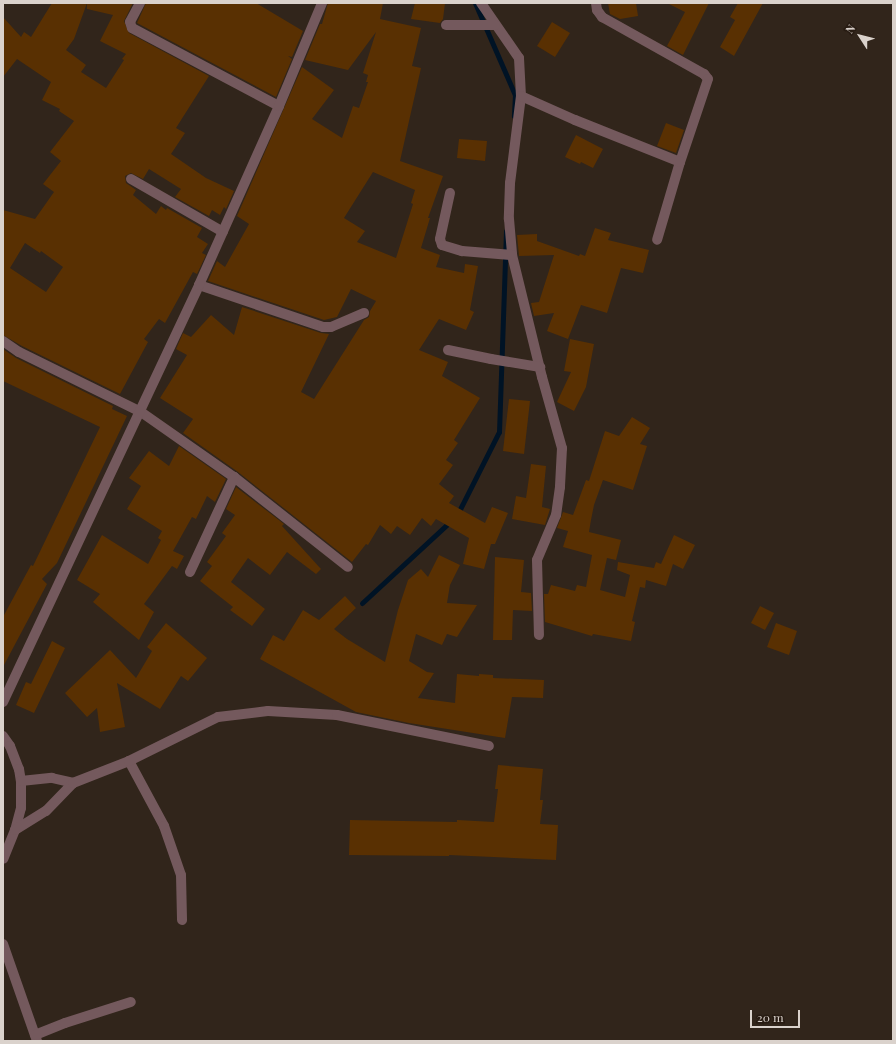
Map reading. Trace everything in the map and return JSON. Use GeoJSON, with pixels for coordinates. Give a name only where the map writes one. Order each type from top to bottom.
{"type":"FeatureCollection","features":[{"type":"Feature","properties":{"kind":"street"},"geometry":{"type":"LineString","coordinates":[[140,3],[130,22],[132,28],[279,106]]}},
{"type":"Feature","properties":{"kind":"street"},"geometry":{"type":"LineString","coordinates":[[3,702],[199,285],[279,106],[322,3]]}},
{"type":"Feature","properties":{"kind":"street"},"geometry":{"type":"LineString","coordinates":[[481,3],[490,25],[510,43],[519,58],[521,96],[510,183],[509,255],[562,448],[557,510],[551,529],[537,560],[539,635]]}},
{"type":"Feature","properties":{"kind":"street"},"geometry":{"type":"LineString","coordinates":[[596,3],[597,10],[602,17],[704,74],[708,79],[680,162],[657,240]]}},
{"type":"Feature","properties":{"kind":"street"},"geometry":{"type":"LineString","coordinates":[[446,25],[490,25]]}},
{"type":"Feature","properties":{"kind":"street"},"geometry":{"type":"LineString","coordinates":[[521,96],[575,120],[680,162]]}},
{"type":"Feature","properties":{"kind":"street"},"geometry":{"type":"LineString","coordinates":[[131,179],[223,232]]}},
{"type":"Feature","properties":{"kind":"street"},"geometry":{"type":"LineString","coordinates":[[450,193],[440,239],[442,245],[462,252],[509,255]]}},
{"type":"Feature","properties":{"kind":"street"},"geometry":{"type":"LineString","coordinates":[[199,285],[323,327],[331,327],[364,313]]}},
{"type":"Feature","properties":{"kind":"street"},"geometry":{"type":"LineString","coordinates":[[3,341],[19,352],[140,412],[234,477],[348,566]]}},
{"type":"Feature","properties":{"kind":"street"},"geometry":{"type":"LineString","coordinates":[[448,350],[540,367]]}},
{"type":"Feature","properties":{"kind":"street"},"geometry":{"type":"LineString","coordinates":[[190,572],[234,477]]}},
{"type":"Feature","properties":{"kind":"street"},"geometry":{"type":"LineString","coordinates":[[15,830],[46,811],[73,783],[129,761],[218,717],[268,711],[337,715],[489,746]]}},
{"type":"Feature","properties":{"kind":"street"},"geometry":{"type":"LineString","coordinates":[[3,736],[10,746],[19,769],[21,781],[21,808],[15,830],[3,860]]}},
{"type":"Feature","properties":{"kind":"street"},"geometry":{"type":"LineString","coordinates":[[129,761],[164,826],[180,874],[182,920]]}},
{"type":"Feature","properties":{"kind":"street"},"geometry":{"type":"LineString","coordinates":[[21,781],[52,778],[73,783]]}},
{"type":"Feature","properties":{"kind":"street"},"geometry":{"type":"LineString","coordinates":[[3,944],[36,1038],[65,1023],[131,1002]]}},
{"type":"Feature","properties":{"kind":"building"},"geometry":{"type":"Polygon","coordinates":[[[52,3],[87,3],[133,3],[124,21],[129,33],[209,76],[176,128],[185,133],[171,154],[206,178],[234,191],[226,209],[224,207],[220,215],[212,210],[209,216],[175,197],[181,189],[149,169],[143,179],[131,173],[125,176],[126,183],[136,190],[133,195],[156,214],[161,206],[202,228],[197,237],[208,244],[202,253],[206,255],[197,274],[193,272],[165,323],[159,319],[144,339],[148,342],[120,394],[22,346],[3,335],[3,210],[35,219],[54,192],[43,184],[61,161],[50,152],[74,121],[59,111],[60,109],[42,100],[51,82],[17,59],[3,77],[3,17],[21,37],[24,32],[31,37],[52,3]],[[87,3],[74,39],[66,50],[86,65],[81,72],[106,88],[124,60],[122,59],[126,54],[100,41],[113,15],[87,9],[87,3]],[[25,243],[10,268],[46,292],[63,267],[41,251],[40,253],[25,243]]]}},
{"type":"Feature","properties":{"kind":"building"},"geometry":{"type":"Polygon","coordinates":[[[146,3],[256,3],[303,31],[292,57],[288,56],[292,59],[276,97],[137,23],[146,3]]]}},
{"type":"Feature","properties":{"kind":"building"},"geometry":{"type":"Polygon","coordinates":[[[328,3],[383,3],[380,19],[421,28],[412,66],[421,68],[400,161],[443,176],[428,218],[430,218],[421,248],[440,255],[436,267],[464,273],[465,264],[478,266],[470,310],[474,312],[466,330],[439,319],[419,350],[448,362],[442,376],[480,398],[454,440],[458,443],[446,460],[453,465],[439,484],[454,496],[449,503],[485,523],[492,507],[508,513],[495,544],[491,544],[484,569],[463,564],[469,538],[436,519],[431,526],[422,518],[410,535],[397,526],[391,534],[380,525],[368,545],[366,544],[352,562],[238,472],[183,433],[193,419],[160,398],[187,355],[176,349],[183,333],[191,337],[211,315],[234,335],[242,307],[321,333],[329,334],[301,392],[314,399],[364,320],[369,317],[370,311],[376,301],[351,289],[337,317],[324,320],[208,281],[217,261],[225,267],[249,224],[237,216],[302,67],[334,90],[312,119],[342,138],[353,106],[359,108],[368,82],[366,82],[368,75],[363,73],[376,32],[348,70],[305,60],[320,24],[322,24],[328,3]],[[373,172],[344,218],[365,231],[357,242],[396,258],[413,204],[411,203],[415,190],[373,172]]]}},
{"type":"Feature","properties":{"kind":"building"},"geometry":{"type":"Polygon","coordinates":[[[415,3],[445,3],[443,19],[440,23],[411,19],[415,3]]]}},
{"type":"Feature","properties":{"kind":"building"},"geometry":{"type":"Polygon","coordinates":[[[608,3],[636,3],[638,16],[620,19],[610,14],[608,3]]]}},
{"type":"Feature","properties":{"kind":"building"},"geometry":{"type":"Polygon","coordinates":[[[667,3],[709,3],[683,55],[667,46],[685,12],[667,3]]]}},
{"type":"Feature","properties":{"kind":"building"},"geometry":{"type":"Polygon","coordinates":[[[738,3],[763,3],[734,56],[720,47],[735,20],[730,17],[738,3]]]}},
{"type":"Feature","properties":{"kind":"building"},"geometry":{"type":"Polygon","coordinates":[[[552,22],[570,33],[555,57],[537,46],[552,22]]]}},
{"type":"Feature","properties":{"kind":"building"},"geometry":{"type":"Polygon","coordinates":[[[666,123],[684,130],[676,153],[657,146],[666,123]]]}},
{"type":"Feature","properties":{"kind":"building"},"geometry":{"type":"Polygon","coordinates":[[[576,135],[603,149],[593,168],[565,157],[576,135]]]}},
{"type":"Feature","properties":{"kind":"building"},"geometry":{"type":"Polygon","coordinates":[[[459,139],[487,141],[485,161],[457,158],[459,139]]]}},
{"type":"Feature","properties":{"kind":"building"},"geometry":{"type":"Polygon","coordinates":[[[595,228],[611,233],[608,240],[649,250],[643,273],[621,268],[607,313],[581,305],[568,339],[547,331],[554,313],[534,316],[531,303],[539,302],[554,255],[519,256],[517,235],[537,234],[537,241],[579,256],[580,254],[585,256],[595,228]]]}},
{"type":"Feature","properties":{"kind":"building"},"geometry":{"type":"Polygon","coordinates":[[[570,339],[594,344],[586,387],[574,411],[557,402],[571,372],[564,371],[570,339]]]}},
{"type":"Feature","properties":{"kind":"building"},"geometry":{"type":"Polygon","coordinates":[[[3,349],[16,358],[113,406],[112,409],[127,416],[57,563],[42,579],[47,584],[3,667],[3,617],[31,565],[33,566],[100,427],[3,381],[3,349]]]}},
{"type":"Feature","properties":{"kind":"building"},"geometry":{"type":"Polygon","coordinates":[[[509,399],[530,401],[524,454],[503,451],[509,399]]]}},
{"type":"Feature","properties":{"kind":"building"},"geometry":{"type":"Polygon","coordinates":[[[632,417],[650,428],[640,444],[647,446],[633,490],[603,480],[594,505],[591,520],[589,532],[621,540],[616,560],[607,558],[600,590],[625,597],[630,575],[617,570],[618,562],[654,568],[656,562],[661,564],[674,535],[695,545],[683,569],[673,564],[666,586],[646,580],[645,588],[640,587],[632,621],[635,622],[631,641],[593,634],[592,636],[545,622],[544,594],[548,594],[551,585],[575,591],[577,585],[586,587],[592,555],[563,547],[568,531],[557,528],[563,512],[573,515],[586,480],[589,481],[605,431],[619,436],[632,417]]]}},
{"type":"Feature","properties":{"kind":"building"},"geometry":{"type":"Polygon","coordinates":[[[179,446],[226,479],[215,502],[207,496],[196,519],[192,517],[173,551],[184,556],[177,569],[172,566],[144,604],[154,612],[139,640],[93,602],[100,594],[77,580],[102,535],[148,564],[161,540],[158,538],[162,531],[127,509],[141,486],[129,478],[149,451],[169,466],[179,446]]]}},
{"type":"Feature","properties":{"kind":"building"},"geometry":{"type":"Polygon","coordinates":[[[531,464],[546,466],[542,507],[550,509],[545,525],[512,519],[516,496],[526,498],[531,464]]]}},
{"type":"Feature","properties":{"kind":"building"},"geometry":{"type":"Polygon","coordinates":[[[236,487],[284,524],[282,526],[321,569],[316,574],[287,552],[270,575],[248,558],[231,582],[265,609],[252,626],[230,610],[233,607],[200,581],[212,566],[207,562],[226,536],[222,533],[235,515],[226,509],[236,487]]]}},
{"type":"Feature","properties":{"kind":"building"},"geometry":{"type":"Polygon","coordinates":[[[439,555],[460,565],[450,585],[447,603],[477,605],[457,637],[447,634],[442,645],[416,634],[409,661],[427,672],[434,673],[418,698],[455,703],[457,674],[479,676],[479,674],[493,675],[493,678],[544,680],[543,698],[512,697],[505,738],[409,723],[356,712],[260,659],[273,635],[284,641],[303,610],[319,620],[345,596],[356,608],[334,629],[347,639],[385,662],[398,610],[408,580],[421,569],[428,577],[439,555]]]}},
{"type":"Feature","properties":{"kind":"building"},"geometry":{"type":"Polygon","coordinates":[[[495,557],[524,560],[521,592],[531,593],[532,611],[513,610],[512,640],[493,640],[495,557]]]}},
{"type":"Feature","properties":{"kind":"building"},"geometry":{"type":"Polygon","coordinates":[[[760,606],[774,613],[765,630],[751,623],[760,606]]]}},
{"type":"Feature","properties":{"kind":"building"},"geometry":{"type":"Polygon","coordinates":[[[166,623],[207,658],[188,681],[181,676],[160,709],[117,683],[125,727],[100,732],[97,708],[87,717],[65,693],[110,650],[136,678],[152,651],[147,647],[166,623]]]}},
{"type":"Feature","properties":{"kind":"building"},"geometry":{"type":"Polygon","coordinates":[[[776,623],[797,631],[789,655],[767,647],[776,623]]]}},
{"type":"Feature","properties":{"kind":"building"},"geometry":{"type":"Polygon","coordinates":[[[52,641],[65,648],[34,713],[16,705],[26,682],[31,684],[52,641]]]}},
{"type":"Feature","properties":{"kind":"building"},"geometry":{"type":"Polygon","coordinates":[[[498,765],[543,769],[540,800],[543,800],[540,824],[558,825],[556,860],[449,855],[349,855],[350,820],[457,822],[457,820],[494,822],[498,789],[495,789],[498,765]]]}},
{"type":"Feature","properties":{"kind":"waterway"},"geometry":{"type":"LineString","coordinates":[[475,3],[515,95],[514,116]]}},
{"type":"Feature","properties":{"kind":"waterway"},"geometry":{"type":"LineString","coordinates":[[457,515],[499,432],[506,231]]}},
{"type":"Feature","properties":{"kind":"waterway"},"geometry":{"type":"LineString","coordinates":[[362,603],[451,521]]}}]}
